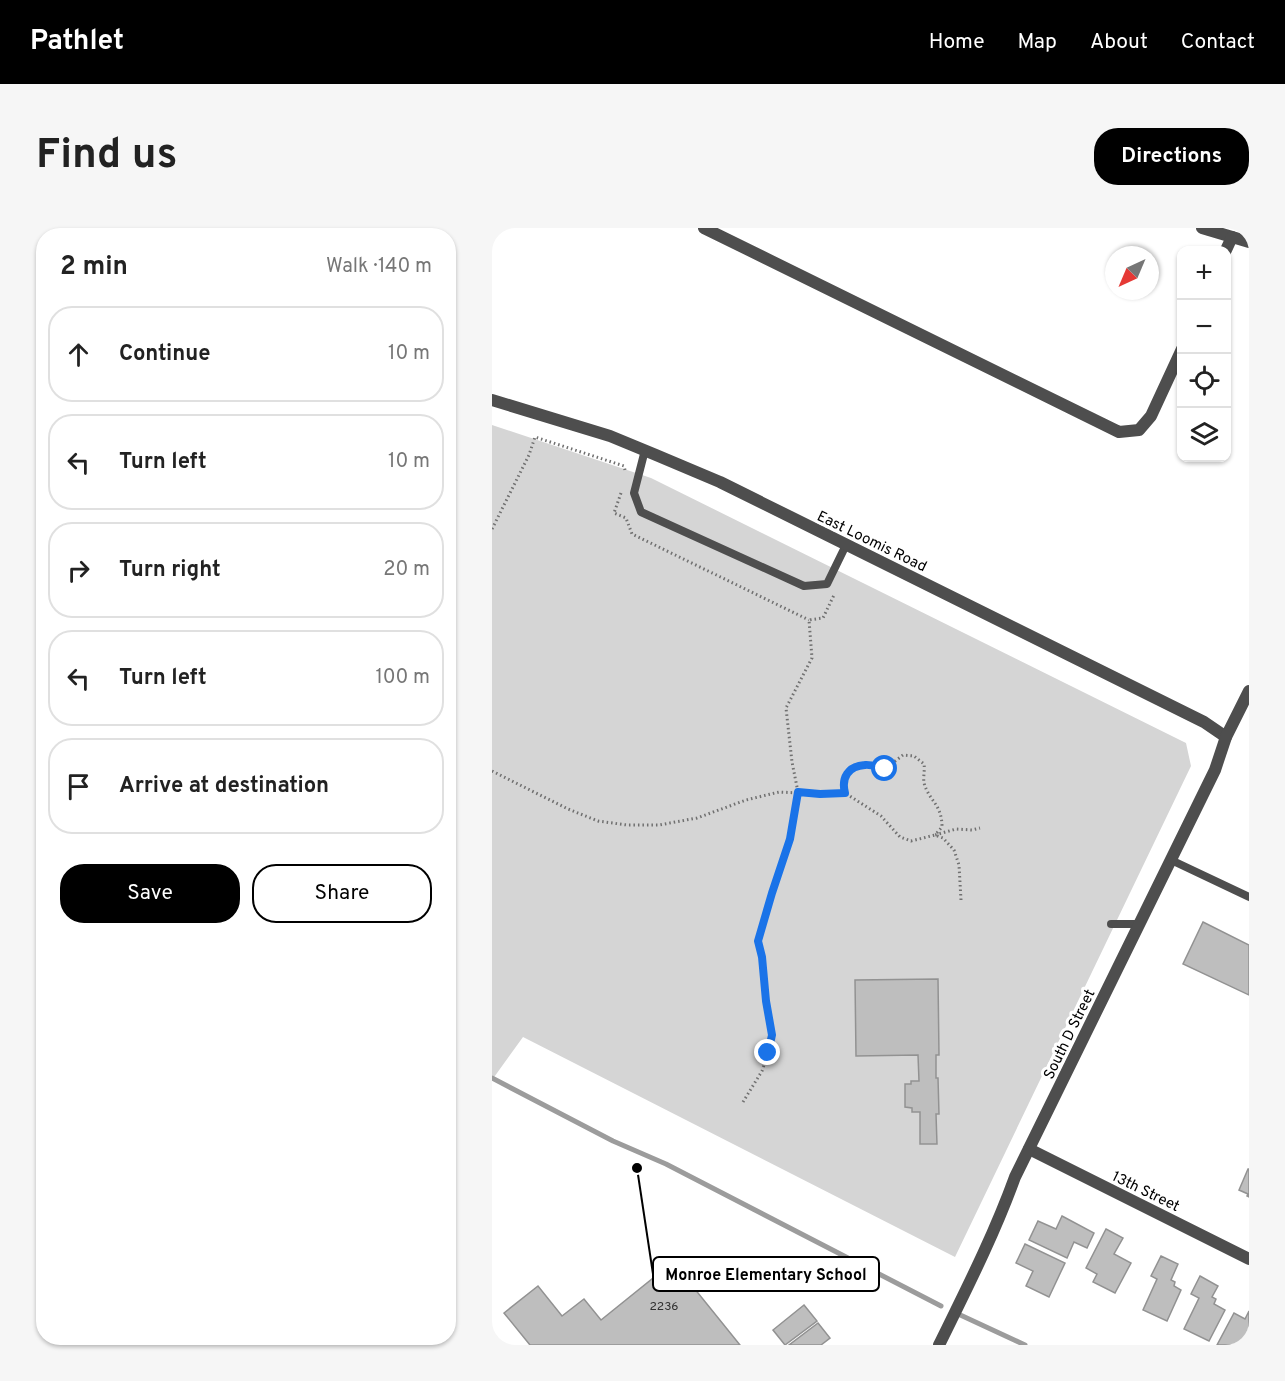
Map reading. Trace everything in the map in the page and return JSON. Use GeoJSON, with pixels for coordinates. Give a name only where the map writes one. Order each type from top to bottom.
{"type":"FeatureCollection","features":[{"type":"Feature","properties":{"kind":"street"},"geometry":{"type":"LineString","coordinates":[[704,228],[1119,432],[1139,430],[1151,416],[1180,354]]}},
{"type":"Feature","properties":{"kind":"street"},"geometry":{"type":"LineString","coordinates":[[1202,228],[1249,242]]}},
{"type":"Feature","properties":{"kind":"street"},"geometry":{"type":"LineString","coordinates":[[1228,246],[1232,237]]}},
{"type":"Feature","properties":{"kind":"street","name":"East Loomis Road"},"geometry":{"type":"LineString","coordinates":[[492,400],[610,436],[720,482],[1204,722],[1226,737]]}},
{"type":"Feature","properties":{"kind":"street","name":"South D Street"},"geometry":{"type":"LineString","coordinates":[[939,1345],[992,1233],[1015,1177],[1215,770],[1226,737],[1249,691]]}},
{"type":"Feature","properties":{"kind":"street","name":"13th Street"},"geometry":{"type":"LineString","coordinates":[[1029,1149],[1249,1259]]}},
{"type":"Feature","properties":{"kind":"lane"},"geometry":{"type":"LineString","coordinates":[[645,450],[634,494],[641,512],[804,586],[827,584],[846,544]]}},
{"type":"Feature","properties":{"kind":"lane"},"geometry":{"type":"LineString","coordinates":[[1171,860],[1249,897]]}},
{"type":"Feature","properties":{"kind":"lane"},"geometry":{"type":"LineString","coordinates":[[1111,924],[1139,924]]}},
{"type":"Feature","properties":{"kind":"path"},"geometry":{"type":"LineString","coordinates":[[743,1102],[762,1071],[772,1035],[758,941],[790,839],[798,792],[786,708],[812,658],[809,620],[823,618],[838,586]]}},
{"type":"Feature","properties":{"kind":"path"},"geometry":{"type":"LineString","coordinates":[[845,793],[842,784],[846,774],[855,767],[866,764],[885,769],[903,755],[914,756],[924,764],[924,781],[927,790],[940,811],[942,827],[935,835]]}},
{"type":"Feature","properties":{"kind":"path"},"geometry":{"type":"LineString","coordinates":[[492,771],[578,813],[598,821],[627,825],[658,825],[697,818],[746,800],[779,792],[798,792],[845,793],[881,816],[900,837],[911,841],[956,829],[980,828]]}},
{"type":"Feature","properties":{"kind":"path"},"geometry":{"type":"LineString","coordinates":[[935,835],[943,838],[954,850],[959,865],[961,900]]}},
{"type":"Feature","properties":{"kind":"shaded area"},"geometry":{"type":"Polygon","coordinates":[[[492,425],[651,478],[1186,743],[1191,766],[955,1257],[523,1037],[492,1080],[492,425]]]}},
{"type":"Feature","properties":{"kind":"building"},"geometry":{"type":"Polygon","coordinates":[[[1203,922],[1249,945],[1249,995],[1183,964],[1203,922]]]}},
{"type":"Feature","properties":{"kind":"building"},"geometry":{"type":"Polygon","coordinates":[[[938,979],[939,1055],[936,1055],[936,1078],[938,1078],[939,1114],[936,1114],[937,1144],[920,1144],[920,1112],[912,1112],[912,1108],[905,1107],[905,1084],[919,1081],[918,1055],[856,1056],[855,980],[938,979]]]}},
{"type":"Feature","properties":{"kind":"building"},"geometry":{"type":"Polygon","coordinates":[[[1248,1169],[1249,1197],[1248,1194],[1239,1190],[1248,1169]]]}},
{"type":"Feature","properties":{"kind":"building"},"geometry":{"type":"Polygon","coordinates":[[[1062,1216],[1094,1233],[1087,1248],[1074,1242],[1067,1258],[1029,1240],[1038,1221],[1056,1229],[1062,1216]]]}},
{"type":"Feature","properties":{"kind":"building"},"geometry":{"type":"Polygon","coordinates":[[[1106,1229],[1123,1238],[1114,1254],[1131,1263],[1115,1293],[1093,1282],[1097,1274],[1086,1268],[1106,1229]]]}},
{"type":"Feature","properties":{"kind":"building"},"geometry":{"type":"Polygon","coordinates":[[[1025,1244],[1065,1263],[1049,1297],[1026,1286],[1033,1271],[1016,1263],[1025,1244]]]}},
{"type":"Feature","properties":{"kind":"building"},"geometry":{"type":"Polygon","coordinates":[[[1161,1256],[1178,1264],[1171,1280],[1175,1282],[1174,1286],[1181,1290],[1167,1321],[1143,1310],[1157,1279],[1151,1276],[1161,1256]]]}},
{"type":"Feature","properties":{"kind":"building"},"geometry":{"type":"Polygon","coordinates":[[[673,1262],[740,1345],[530,1345],[504,1313],[538,1286],[562,1316],[584,1299],[601,1320],[673,1262]]]}},
{"type":"Feature","properties":{"kind":"building"},"geometry":{"type":"Polygon","coordinates":[[[1200,1276],[1218,1286],[1212,1297],[1216,1299],[1214,1304],[1225,1310],[1209,1341],[1184,1329],[1199,1298],[1191,1294],[1200,1276]]]}},
{"type":"Feature","properties":{"kind":"building"},"geometry":{"type":"Polygon","coordinates":[[[804,1305],[817,1321],[785,1345],[773,1330],[804,1305]]]}},
{"type":"Feature","properties":{"kind":"building"},"geometry":{"type":"Polygon","coordinates":[[[1249,1311],[1249,1340],[1246,1345],[1217,1345],[1234,1313],[1245,1319],[1249,1311]]]}},
{"type":"Feature","properties":{"kind":"building"},"geometry":{"type":"Polygon","coordinates":[[[818,1323],[830,1338],[821,1345],[789,1345],[818,1323]]]}},
{"type":"Feature","properties":{"kind":"waterway"},"geometry":{"type":"LineString","coordinates":[[492,1078],[613,1141],[666,1164],[941,1306]]}},
{"type":"Feature","properties":{"kind":"waterway"},"geometry":{"type":"LineString","coordinates":[[956,1313],[1025,1345]]}},
{"type":"Feature","properties":{"kind":"place","name":"Monroe Elementary School"},"geometry":{"type":"Point","coordinates":[637,1168]}},
{"type":"Feature","properties":{"kind":"route"},"geometry":{"type":"LineString","coordinates":[[768,1053],[772,1035],[758,941],[790,839],[798,792],[845,793],[842,784],[846,774],[855,767],[866,764],[885,769]]}}]}
